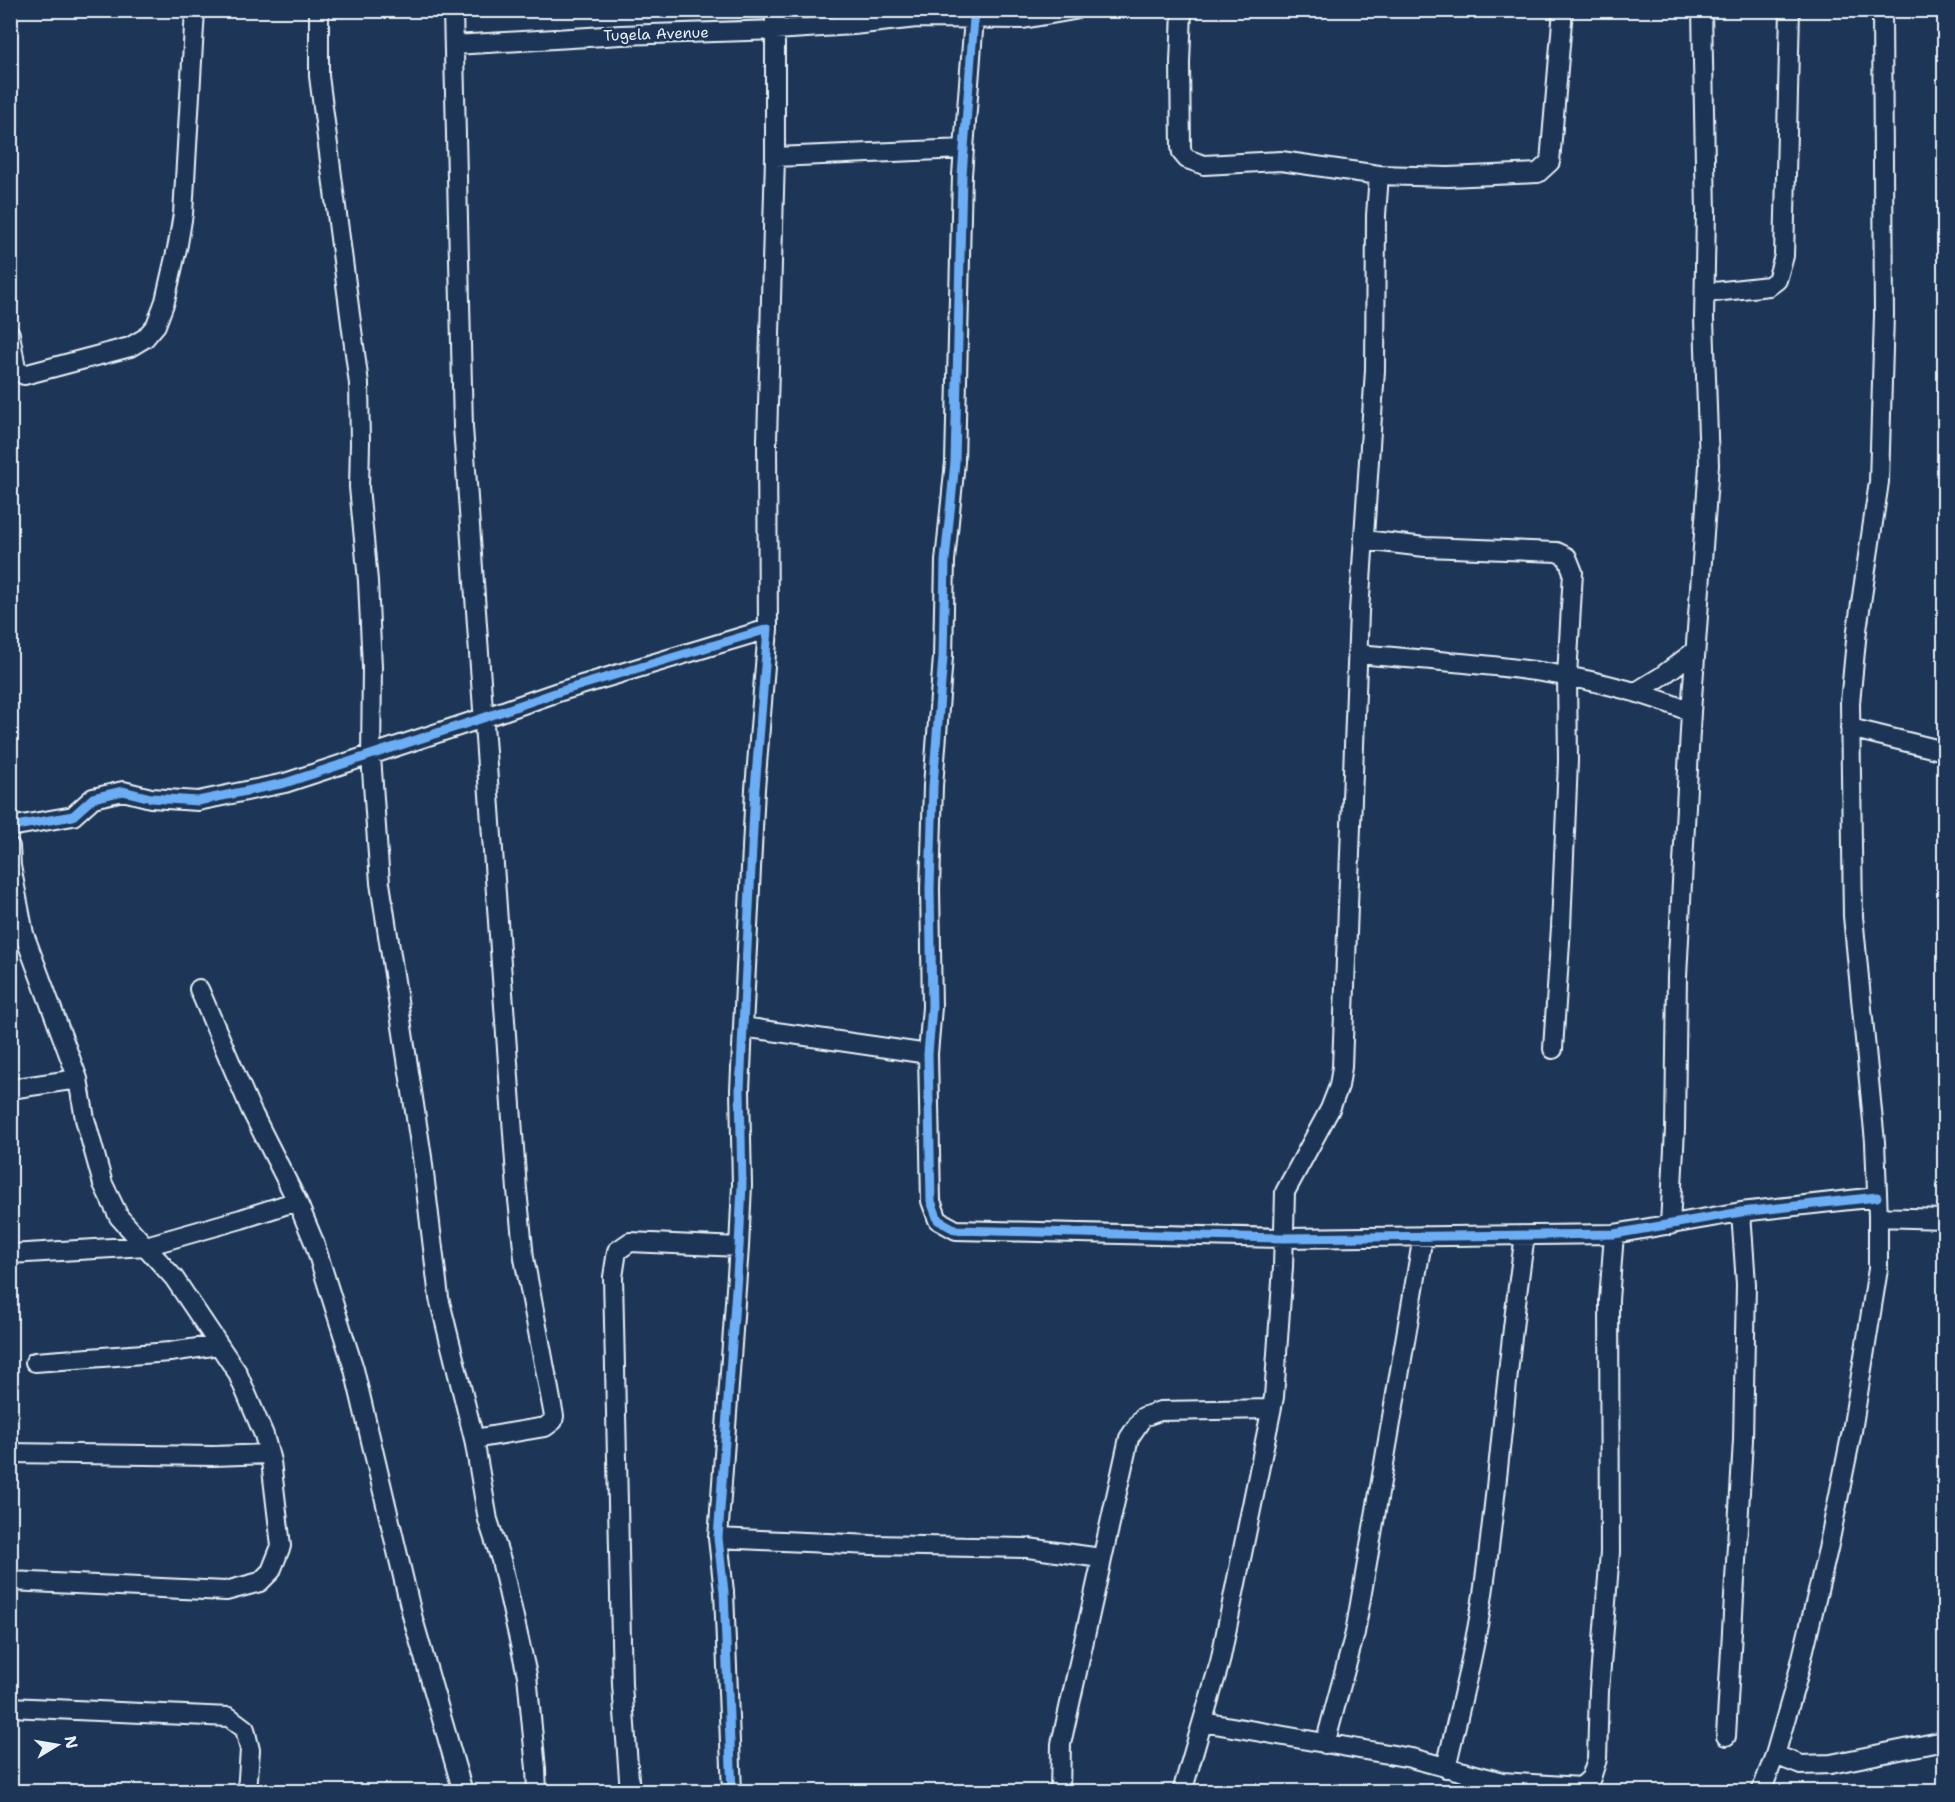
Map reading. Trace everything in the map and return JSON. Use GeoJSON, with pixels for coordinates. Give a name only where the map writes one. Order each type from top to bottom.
{"type":"FeatureCollection","features":[{"type":"Feature","properties":{"kind":"street"},"geometry":{"type":"LineString","coordinates":[[10,334],[16,369],[24,375],[130,347],[145,338],[156,325],[165,301],[183,214],[195,10]]}},
{"type":"Feature","properties":{"kind":"street"},"geometry":{"type":"LineString","coordinates":[[319,10],[319,76],[359,384],[359,487],[368,581],[371,645],[371,756],[380,883],[422,1157],[439,1299],[474,1438],[488,1520],[501,1560],[527,1675],[537,1791]]}},
{"type":"Feature","properties":{"kind":"street"},"geometry":{"type":"LineString","coordinates":[[453,10],[463,427],[483,718],[522,1246],[554,1416],[553,1421],[545,1426],[474,1438]]}},
{"type":"Feature","properties":{"kind":"street"},"geometry":{"type":"LineString","coordinates":[[732,1791],[724,1604],[718,1538],[739,1247],[742,1185],[740,1090],[755,789],[768,629],[768,440],[775,156],[775,10]]}},
{"type":"Feature","properties":{"kind":"street","name":"Tugela Avenue"},"geometry":{"type":"LineString","coordinates":[[454,45],[621,35],[853,26],[917,18],[1023,19],[1074,10]]}},
{"type":"Feature","properties":{"kind":"street"},"geometry":{"type":"LineString","coordinates":[[1182,10],[1181,147],[1187,159],[1204,165],[1281,161],[1379,175],[1448,177],[1538,173],[1550,162],[1563,10]]}},
{"type":"Feature","properties":{"kind":"street"},"geometry":{"type":"LineString","coordinates":[[1670,1225],[1675,1129],[1677,977],[1691,712],[1709,465],[1702,10]]}},
{"type":"Feature","properties":{"kind":"street"},"geometry":{"type":"LineString","coordinates":[[1705,293],[1768,286],[1777,280],[1782,264],[1785,244],[1790,10]]}},
{"type":"Feature","properties":{"kind":"street"},"geometry":{"type":"LineString","coordinates":[[1761,1791],[1775,1755],[1807,1636],[1852,1431],[1878,1269],[1875,1142],[1853,916],[1850,703],[1857,630],[1879,482],[1884,315],[1882,10]]}},
{"type":"Feature","properties":{"kind":"street"},"geometry":{"type":"LineString","coordinates":[[974,18],[964,149],[955,462],[945,561],[943,657],[933,786],[930,889],[932,1007],[928,1054],[931,1201],[938,1220],[956,1230],[1284,1238],[1614,1234],[1741,1212],[1877,1197]]}},
{"type":"Feature","properties":{"kind":"street"},"geometry":{"type":"LineString","coordinates":[[775,156],[964,149]]}},
{"type":"Feature","properties":{"kind":"street"},"geometry":{"type":"LineString","coordinates":[[1182,1791],[1220,1662],[1271,1409],[1284,1268],[1285,1192],[1340,1086],[1357,654],[1375,370],[1376,215],[1379,175]]}},
{"type":"Feature","properties":{"kind":"street"},"geometry":{"type":"LineString","coordinates":[[1364,540],[1425,547],[1557,552],[1567,557],[1573,572],[1567,676],[1567,784],[1553,1049]]}},
{"type":"Feature","properties":{"kind":"street"},"geometry":{"type":"LineString","coordinates":[[10,827],[73,816],[93,798],[123,791],[151,798],[186,801],[211,800],[285,783],[558,692],[768,629]]}},
{"type":"Feature","properties":{"kind":"street"},"geometry":{"type":"LineString","coordinates":[[1636,692],[1695,651]]}},
{"type":"Feature","properties":{"kind":"street"},"geometry":{"type":"LineString","coordinates":[[1357,654],[1533,670],[1636,692],[1691,712]]}},
{"type":"Feature","properties":{"kind":"street"},"geometry":{"type":"LineString","coordinates":[[1850,728],[1944,751]]}},
{"type":"Feature","properties":{"kind":"street"},"geometry":{"type":"LineString","coordinates":[[10,847],[17,935],[78,1079],[85,1119],[102,1184],[119,1217],[174,1278],[237,1372],[264,1435],[269,1454],[281,1546],[271,1572],[260,1582],[226,1591],[10,1581]]}},
{"type":"Feature","properties":{"kind":"street"},"geometry":{"type":"LineString","coordinates":[[199,989],[251,1110],[297,1201],[314,1242],[354,1369],[413,1619],[463,1791]]}},
{"type":"Feature","properties":{"kind":"street"},"geometry":{"type":"LineString","coordinates":[[743,1027],[928,1054]]}},
{"type":"Feature","properties":{"kind":"street"},"geometry":{"type":"LineString","coordinates":[[10,1089],[78,1079]]}},
{"type":"Feature","properties":{"kind":"street"},"geometry":{"type":"LineString","coordinates":[[10,1254],[146,1246],[297,1201]]}},
{"type":"Feature","properties":{"kind":"street"},"geometry":{"type":"LineString","coordinates":[[1726,1736],[1743,1440],[1746,1284],[1741,1212]]}},
{"type":"Feature","properties":{"kind":"street"},"geometry":{"type":"LineString","coordinates":[[1878,1217],[1944,1219]]}},
{"type":"Feature","properties":{"kind":"street"},"geometry":{"type":"LineString","coordinates":[[1203,1722],[1411,1758],[1502,1782],[1581,1787],[1591,1778],[1597,1760],[1599,1691],[1610,1552],[1609,1299],[1614,1234]]}},
{"type":"Feature","properties":{"kind":"street"},"geometry":{"type":"LineString","coordinates":[[1325,1744],[1355,1633],[1423,1236]]}},
{"type":"Feature","properties":{"kind":"street"},"geometry":{"type":"LineString","coordinates":[[1446,1768],[1483,1596],[1525,1236]]}},
{"type":"Feature","properties":{"kind":"street"},"geometry":{"type":"LineString","coordinates":[[630,1791],[621,1685],[614,1322],[614,1276],[617,1251],[630,1242],[739,1247]]}},
{"type":"Feature","properties":{"kind":"street"},"geometry":{"type":"LineString","coordinates":[[35,1362],[171,1352],[219,1345]]}},
{"type":"Feature","properties":{"kind":"street"},"geometry":{"type":"LineString","coordinates":[[1060,1791],[1061,1744],[1129,1438],[1143,1418],[1160,1411],[1271,1409]]}},
{"type":"Feature","properties":{"kind":"street"},"geometry":{"type":"LineString","coordinates":[[10,1453],[213,1456],[269,1454]]}},
{"type":"Feature","properties":{"kind":"street"},"geometry":{"type":"LineString","coordinates":[[718,1538],[872,1545],[1028,1548],[1101,1558]]}},
{"type":"Feature","properties":{"kind":"street"},"geometry":{"type":"LineString","coordinates":[[10,1707],[229,1717],[245,1729],[250,1750],[247,1791]]}},
{"type":"Feature","properties":{"kind":"street"},"geometry":{"type":"LineString","coordinates":[[1775,1755],[1801,1765],[1831,1764],[1944,1741]]}},
{"type":"Feature","properties":{"kind":"cycle path"},"geometry":{"type":"LineString","coordinates":[[974,18],[962,175],[955,462],[945,561],[943,657],[933,786],[930,889],[932,1007],[928,1054],[931,1201],[938,1220],[956,1230],[1284,1238],[1614,1234],[1741,1212],[1877,1197]]}},
{"type":"Feature","properties":{"kind":"cycle path"},"geometry":{"type":"LineString","coordinates":[[10,827],[73,816],[93,798],[123,791],[151,798],[198,801],[285,783],[558,692],[768,629],[755,789],[740,1090],[742,1185],[739,1247],[718,1538],[724,1592],[732,1792]]}}]}
